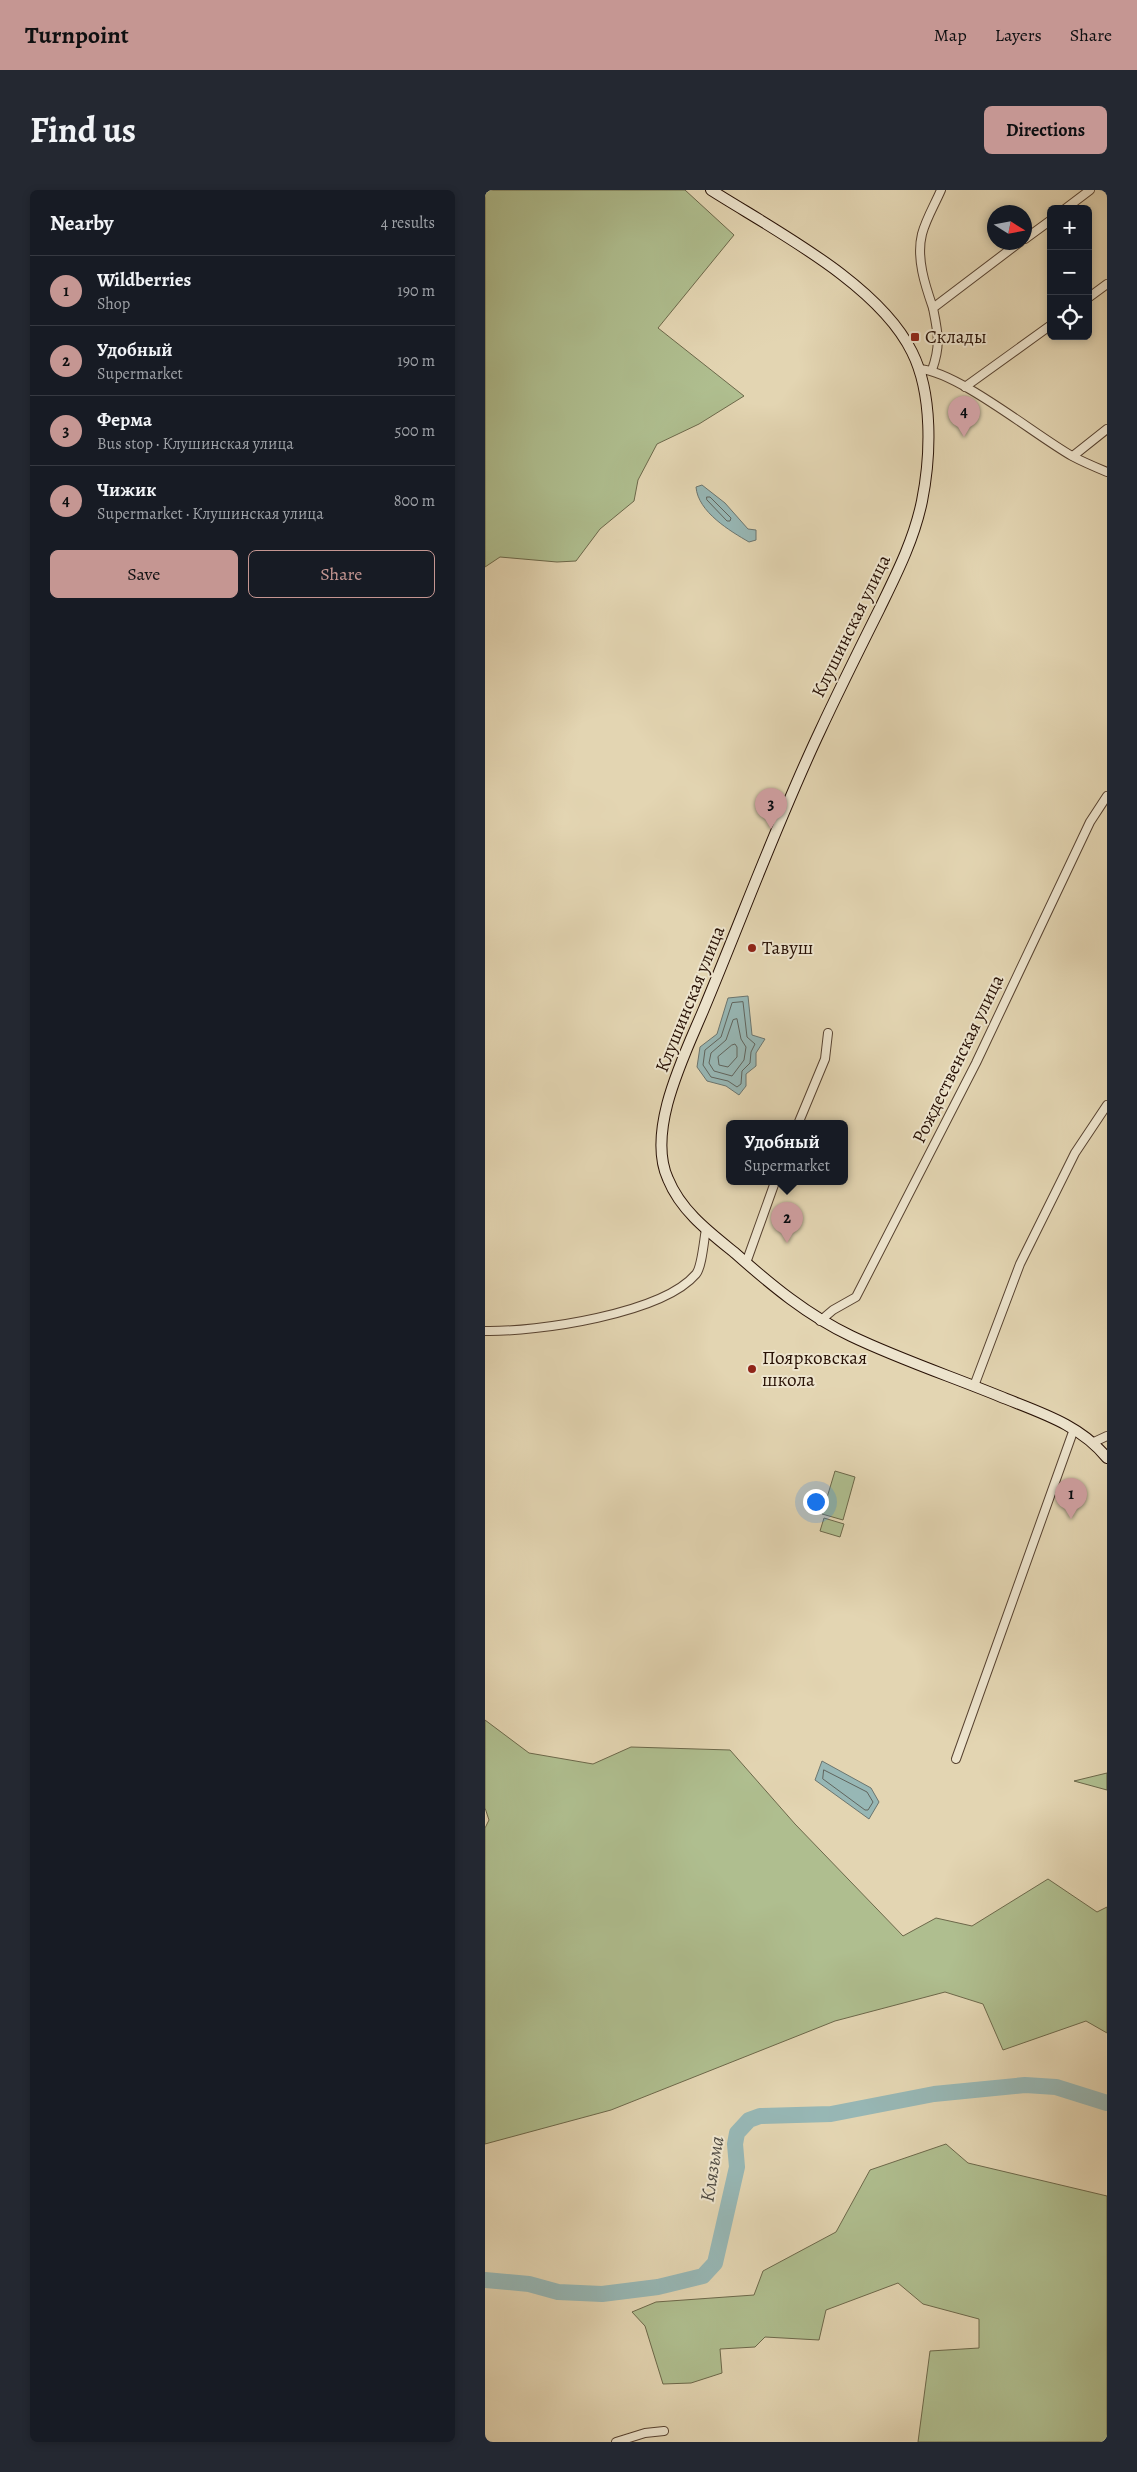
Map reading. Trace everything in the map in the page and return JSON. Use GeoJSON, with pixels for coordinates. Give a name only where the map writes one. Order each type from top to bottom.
{"type":"FeatureCollection","features":[{"type":"Feature","properties":{"kind":"main road","name":"Клушинская улица"},"geometry":{"type":"LineString","coordinates":[[711,190],[833,267],[880,309],[903,337],[920,369],[925,390],[928,458],[922,503],[913,535],[900,567],[814,744],[693,1035],[671,1095],[663,1126],[661,1150],[665,1174],[678,1201],[706,1229],[745,1263],[820,1321],[898,1357],[974,1386],[1075,1429],[1094,1442],[1107,1458]]}},
{"type":"Feature","properties":{"kind":"street"},"geometry":{"type":"LineString","coordinates":[[932,370],[939,352],[939,341],[933,308],[922,271],[921,254],[922,234],[941,190]]}},
{"type":"Feature","properties":{"kind":"street"},"geometry":{"type":"LineString","coordinates":[[1070,205],[1090,190]]}},
{"type":"Feature","properties":{"kind":"street"},"geometry":{"type":"LineString","coordinates":[[1032,234],[1047,223]]}},
{"type":"Feature","properties":{"kind":"street"},"geometry":{"type":"LineString","coordinates":[[933,308],[1009,250]]}},
{"type":"Feature","properties":{"kind":"street"},"geometry":{"type":"LineString","coordinates":[[1092,295],[1107,284]]}},
{"type":"Feature","properties":{"kind":"street"},"geometry":{"type":"LineString","coordinates":[[965,388],[1047,328]]}},
{"type":"Feature","properties":{"kind":"street"},"geometry":{"type":"LineString","coordinates":[[920,369],[932,370],[965,388],[1073,456],[1107,472]]}},
{"type":"Feature","properties":{"kind":"street"},"geometry":{"type":"LineString","coordinates":[[1073,456],[1107,429]]}},
{"type":"Feature","properties":{"kind":"street","name":"Рождественская улица"},"geometry":{"type":"LineString","coordinates":[[820,1321],[833,1310],[856,1297],[976,1063],[1090,822],[1107,796]]}},
{"type":"Feature","properties":{"kind":"street"},"geometry":{"type":"LineString","coordinates":[[801,1120],[825,1059],[828,1033]]}},
{"type":"Feature","properties":{"kind":"street"},"geometry":{"type":"LineString","coordinates":[[974,1386],[1020,1264],[1075,1153],[1107,1105]]}},
{"type":"Feature","properties":{"kind":"street"},"geometry":{"type":"LineString","coordinates":[[745,1263],[774,1185]]}},
{"type":"Feature","properties":{"kind":"street"},"geometry":{"type":"LineString","coordinates":[[485,1331],[532,1330],[623,1311],[671,1294],[697,1272],[706,1229]]}},
{"type":"Feature","properties":{"kind":"street"},"geometry":{"type":"LineString","coordinates":[[956,1759],[1075,1429]]}},
{"type":"Feature","properties":{"kind":"street"},"geometry":{"type":"LineString","coordinates":[[1094,1442],[1107,1436]]}},
{"type":"Feature","properties":{"kind":"street"},"geometry":{"type":"LineString","coordinates":[[616,2442],[645,2433],[664,2431]]}},
{"type":"Feature","properties":{"kind":"green space"},"geometry":{"type":"Polygon","coordinates":[[[485,190],[685,190],[734,235],[658,328],[744,396],[699,424],[657,444],[638,480],[634,501],[600,529],[576,561],[557,562],[500,557],[485,567],[485,190]]]}},
{"type":"Feature","properties":{"kind":"green space"},"geometry":{"type":"Polygon","coordinates":[[[835,1471],[855,1477],[843,1520],[822,1514],[835,1471]]]}},
{"type":"Feature","properties":{"kind":"green space"},"geometry":{"type":"Polygon","coordinates":[[[824,1518],[844,1524],[840,1537],[820,1531],[824,1518]]]}},
{"type":"Feature","properties":{"kind":"green space"},"geometry":{"type":"Polygon","coordinates":[[[485,1720],[529,1753],[593,1764],[631,1747],[730,1750],[795,1824],[903,1936],[936,1918],[972,1926],[1048,1879],[1097,1912],[1107,1907],[1107,2033],[1086,2021],[1003,2050],[983,2004],[945,1992],[835,2021],[611,2110],[485,2144],[485,1828],[489,1820],[485,1808],[485,1720]]]}},
{"type":"Feature","properties":{"kind":"green space"},"geometry":{"type":"Polygon","coordinates":[[[1107,1773],[1107,1790],[1074,1781],[1107,1773]]]}},
{"type":"Feature","properties":{"kind":"green space"},"geometry":{"type":"Polygon","coordinates":[[[946,2144],[968,2163],[1107,2196],[1107,2442],[918,2442],[930,2351],[979,2348],[979,2319],[923,2304],[898,2283],[826,2310],[819,2340],[765,2337],[755,2347],[720,2349],[722,2373],[691,2383],[663,2384],[645,2326],[632,2312],[656,2302],[754,2295],[763,2271],[836,2232],[870,2170],[946,2144]]]}},
{"type":"Feature","properties":{"kind":"water"},"geometry":{"type":"Polygon","coordinates":[[[702,485],[725,503],[748,529],[756,530],[756,540],[749,542],[716,520],[702,505],[698,496],[696,487],[702,485]]]}},
{"type":"Feature","properties":{"kind":"water"},"geometry":{"type":"Polygon","coordinates":[[[748,996],[752,1035],[765,1039],[756,1053],[756,1066],[746,1074],[746,1086],[739,1095],[726,1086],[707,1081],[697,1067],[700,1047],[717,1034],[728,998],[748,996]]]}},
{"type":"Feature","properties":{"kind":"water"},"geometry":{"type":"Polygon","coordinates":[[[822,1761],[871,1788],[879,1802],[869,1819],[815,1780],[822,1761]]]}},
{"type":"Feature","properties":{"kind":"waterway","name":"Клязьма"},"geometry":{"type":"LineString","coordinates":[[485,2280],[529,2284],[558,2292],[602,2294],[658,2287],[703,2276],[715,2263],[737,2167],[735,2144],[737,2133],[749,2120],[760,2116],[831,2114],[934,2094],[1025,2085],[1056,2087],[1107,2103]]}},
{"type":"Feature","properties":{"kind":"place","name":"Склады"},"geometry":{"type":"Point","coordinates":[915,337]}},
{"type":"Feature","properties":{"kind":"place","name":"Чижик"},"geometry":{"type":"Point","coordinates":[964,437]}},
{"type":"Feature","properties":{"kind":"place","name":"Ферма"},"geometry":{"type":"Point","coordinates":[771,829]}},
{"type":"Feature","properties":{"kind":"place","name":"Тавуш"},"geometry":{"type":"Point","coordinates":[752,948]}},
{"type":"Feature","properties":{"kind":"place","name":"Удобный"},"geometry":{"type":"Point","coordinates":[787,1243]}},
{"type":"Feature","properties":{"kind":"place","name":"Поярковская школа"},"geometry":{"type":"Point","coordinates":[752,1369]}},
{"type":"Feature","properties":{"kind":"place","name":"Wildberries"},"geometry":{"type":"Point","coordinates":[1071,1519]}}]}
